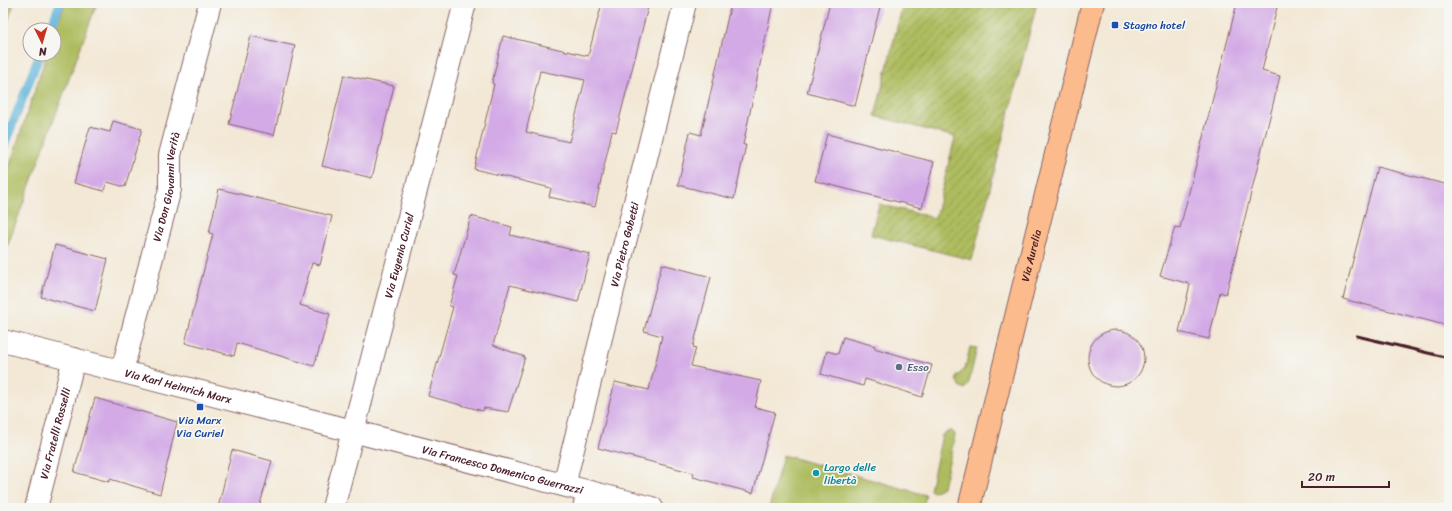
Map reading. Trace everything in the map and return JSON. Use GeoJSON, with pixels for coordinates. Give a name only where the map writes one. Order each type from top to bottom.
{"type":"FeatureCollection","features":[{"type":"Feature","properties":{"kind":"main road","name":"Via Aurelia"},"geometry":{"type":"LineString","coordinates":[[969,508],[1093,3]]}},
{"type":"Feature","properties":{"kind":"street","name":"Via Don Giovanni Verità"},"geometry":{"type":"LineString","coordinates":[[122,371],[170,189],[170,155],[210,3]]}},
{"type":"Feature","properties":{"kind":"street","name":"Via Eugenio Curiel"},"geometry":{"type":"LineString","coordinates":[[333,508],[465,3]]}},
{"type":"Feature","properties":{"kind":"street","name":"Via Pietro Gobetti"},"geometry":{"type":"LineString","coordinates":[[564,486],[685,3]]}},
{"type":"Feature","properties":{"kind":"street","name":"Via Karl Heinrich Marx"},"geometry":{"type":"LineString","coordinates":[[3,341],[353,431]]}},
{"type":"Feature","properties":{"kind":"street","name":"Via Fratelli Rosselli"},"geometry":{"type":"LineString","coordinates":[[36,508],[74,359]]}},
{"type":"Feature","properties":{"kind":"street","name":"Via Francesco Domenico Guerrazzi"},"geometry":{"type":"LineString","coordinates":[[353,431],[564,486],[586,500],[652,508]]}},
{"type":"Feature","properties":{"kind":"green space"},"geometry":{"type":"Polygon","coordinates":[[[3,3],[14,3],[3,37],[3,3]]]}},
{"type":"Feature","properties":{"kind":"green space"},"geometry":{"type":"Polygon","coordinates":[[[65,3],[97,3],[3,258],[3,185],[44,62],[62,62],[62,22],[58,22],[65,3]]]}},
{"type":"Feature","properties":{"kind":"green space"},"geometry":{"type":"Polygon","coordinates":[[[903,3],[1037,3],[972,260],[871,235],[879,204],[935,218],[955,137],[875,116],[903,3]]]}},
{"type":"Feature","properties":{"kind":"green space"},"geometry":{"type":"Polygon","coordinates":[[[970,347],[977,348],[969,382],[965,389],[960,387],[956,379],[965,369],[970,347]]]}},
{"type":"Feature","properties":{"kind":"green space"},"geometry":{"type":"Polygon","coordinates":[[[951,430],[955,434],[943,487],[934,492],[930,490],[942,435],[951,430]]]}},
{"type":"Feature","properties":{"kind":"green space","name":"Largo delle libertà"},"geometry":{"type":"Polygon","coordinates":[[[783,455],[926,495],[923,508],[769,508],[783,455]]]}},
{"type":"Feature","properties":{"kind":"building"},"geometry":{"type":"Polygon","coordinates":[[[602,3],[649,3],[616,132],[612,131],[595,207],[549,197],[551,188],[474,169],[494,84],[492,83],[503,36],[588,56],[602,3]],[[540,71],[526,132],[569,142],[585,80],[540,71]]]}},
{"type":"Feature","properties":{"kind":"building"},"geometry":{"type":"Polygon","coordinates":[[[731,3],[773,3],[743,145],[746,145],[734,199],[678,185],[690,132],[701,135],[731,3]]]}},
{"type":"Feature","properties":{"kind":"building"},"geometry":{"type":"Polygon","coordinates":[[[830,3],[881,3],[855,106],[807,93],[830,3]]]}},
{"type":"Feature","properties":{"kind":"building"},"geometry":{"type":"Polygon","coordinates":[[[1237,3],[1278,3],[1262,71],[1280,76],[1226,294],[1220,292],[1209,339],[1179,332],[1190,284],[1160,276],[1175,227],[1180,228],[1237,3]]]}},
{"type":"Feature","properties":{"kind":"building"},"geometry":{"type":"Polygon","coordinates":[[[251,36],[295,46],[274,135],[229,124],[251,36]]]}},
{"type":"Feature","properties":{"kind":"building"},"geometry":{"type":"Polygon","coordinates":[[[344,75],[394,86],[372,178],[322,166],[344,75]]]}},
{"type":"Feature","properties":{"kind":"building"},"geometry":{"type":"Polygon","coordinates":[[[113,121],[142,129],[125,187],[107,182],[104,191],[74,183],[90,127],[110,132],[113,121]]]}},
{"type":"Feature","properties":{"kind":"building"},"geometry":{"type":"Polygon","coordinates":[[[827,134],[934,162],[922,208],[815,181],[827,134]]]}},
{"type":"Feature","properties":{"kind":"building"},"geometry":{"type":"Polygon","coordinates":[[[1377,167],[1449,185],[1449,326],[1343,299],[1377,167]]]}},
{"type":"Feature","properties":{"kind":"building"},"geometry":{"type":"Polygon","coordinates":[[[219,189],[332,216],[320,265],[312,263],[300,305],[330,314],[314,366],[237,343],[234,356],[185,343],[213,234],[209,233],[219,189]]]}},
{"type":"Feature","properties":{"kind":"building"},"geometry":{"type":"Polygon","coordinates":[[[471,216],[512,227],[510,235],[590,254],[578,302],[510,285],[493,345],[525,357],[508,412],[484,408],[483,411],[428,396],[453,307],[449,306],[458,276],[454,275],[471,216]]]}},
{"type":"Feature","properties":{"kind":"building"},"geometry":{"type":"Polygon","coordinates":[[[55,245],[108,259],[95,311],[41,297],[55,245]]]}},
{"type":"Feature","properties":{"kind":"building"},"geometry":{"type":"Polygon","coordinates":[[[662,264],[711,277],[693,347],[696,348],[691,366],[761,381],[755,407],[775,412],[753,493],[693,477],[694,473],[598,448],[615,382],[649,390],[662,336],[644,331],[662,264]]]}},
{"type":"Feature","properties":{"kind":"building"},"geometry":{"type":"Polygon","coordinates":[[[1110,330],[1122,330],[1132,334],[1140,342],[1144,352],[1144,364],[1140,374],[1132,382],[1122,386],[1110,386],[1100,382],[1092,374],[1088,364],[1088,352],[1092,342],[1100,334],[1110,330]]]}},
{"type":"Feature","properties":{"kind":"building"},"geometry":{"type":"Polygon","coordinates":[[[843,337],[932,365],[922,397],[865,379],[863,386],[821,374],[827,351],[838,354],[843,337]]]}},
{"type":"Feature","properties":{"kind":"building"},"geometry":{"type":"Polygon","coordinates":[[[95,398],[177,422],[160,494],[110,479],[109,482],[74,472],[95,398]]]}},
{"type":"Feature","properties":{"kind":"building"},"geometry":{"type":"Polygon","coordinates":[[[232,450],[272,461],[259,508],[218,508],[232,450]]]}},
{"type":"Feature","properties":{"kind":"waterway"},"geometry":{"type":"LineString","coordinates":[[53,22],[60,3]]}},
{"type":"Feature","properties":{"kind":"waterway"},"geometry":{"type":"LineString","coordinates":[[3,148],[37,62]]}},
{"type":"Feature","properties":{"kind":"railway"},"geometry":{"type":"LineString","coordinates":[[1357,336],[1449,358]]}},
{"type":"Feature","properties":{"kind":"place","name":"Stagno hotel"},"geometry":{"type":"Point","coordinates":[1115,25]}},
{"type":"Feature","properties":{"kind":"place","name":"Esso"},"geometry":{"type":"Point","coordinates":[899,367]}},
{"type":"Feature","properties":{"kind":"place","name":"Via Marx Via Curiel"},"geometry":{"type":"Point","coordinates":[200,407]}},
{"type":"Feature","properties":{"kind":"place","name":"Largo delle libertà"},"geometry":{"type":"Point","coordinates":[816,473]}}]}
